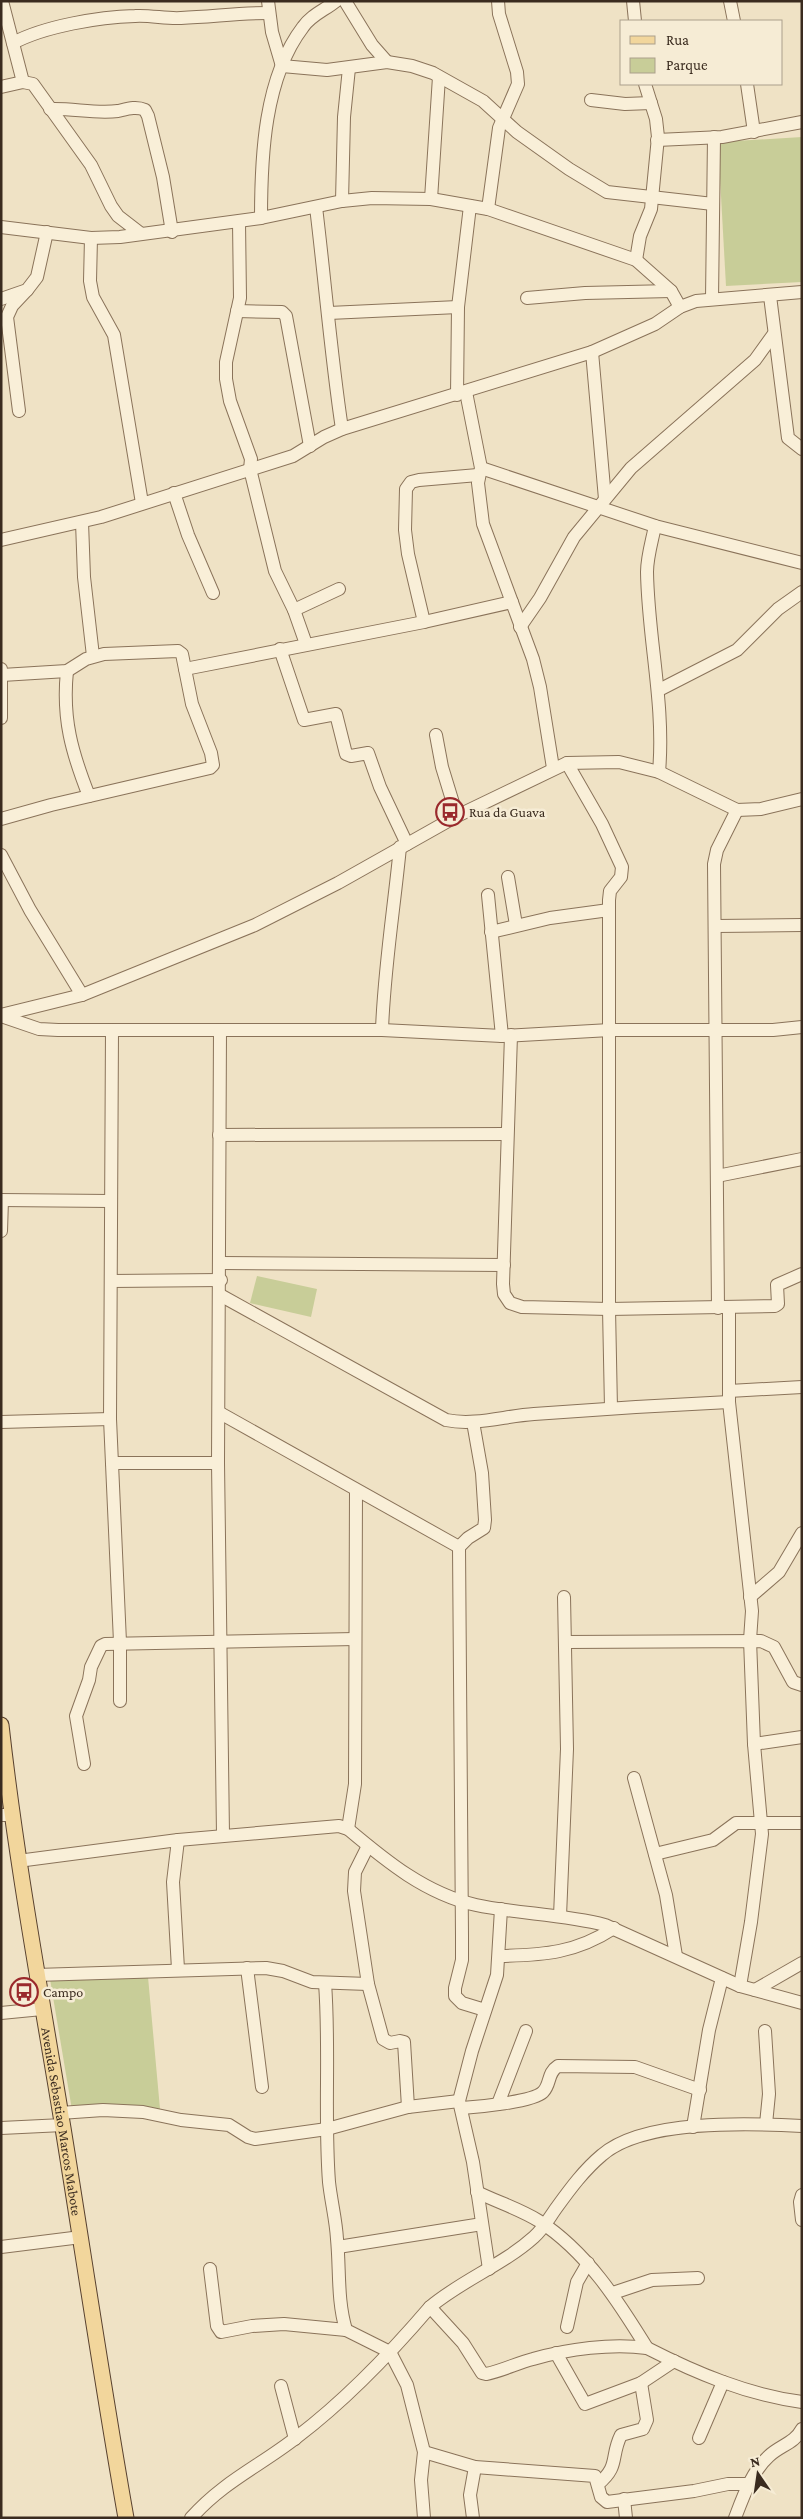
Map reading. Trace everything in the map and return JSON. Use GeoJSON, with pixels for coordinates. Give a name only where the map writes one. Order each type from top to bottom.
{"type":"FeatureCollection","features":[{"type":"Feature","properties":{"kind":"main road","name":"Avenida Sebastiao Marcos Mabote"},"geometry":{"type":"LineString","coordinates":[[1,1725],[7,1815],[18,1861],[126,2518]]}},
{"type":"Feature","properties":{"kind":"street"},"geometry":{"type":"LineString","coordinates":[[2,1],[22,82]]}},
{"type":"Feature","properties":{"kind":"street"},"geometry":{"type":"LineString","coordinates":[[261,218],[261,175],[265,132],[282,66],[303,26],[336,1]]}},
{"type":"Feature","properties":{"kind":"street"},"geometry":{"type":"LineString","coordinates":[[345,1],[372,45],[387,62]]}},
{"type":"Feature","properties":{"kind":"street"},"geometry":{"type":"LineString","coordinates":[[488,209],[495,150],[502,117],[518,84],[518,78],[499,14],[498,1]]}},
{"type":"Feature","properties":{"kind":"street"},"geometry":{"type":"LineString","coordinates":[[634,1],[634,20]]}},
{"type":"Feature","properties":{"kind":"street"},"geometry":{"type":"LineString","coordinates":[[730,1],[734,20]]}},
{"type":"Feature","properties":{"kind":"street"},"geometry":{"type":"LineString","coordinates":[[13,43],[36,33],[114,18],[136,16],[178,18],[233,13],[268,7],[282,66]]}},
{"type":"Feature","properties":{"kind":"street"},"geometry":{"type":"LineString","coordinates":[[282,66],[327,70],[387,62],[412,66],[439,76],[483,101],[517,132],[592,184],[616,194],[652,196],[713,204]]}},
{"type":"Feature","properties":{"kind":"street"},"geometry":{"type":"LineString","coordinates":[[342,201],[344,117],[349,68]]}},
{"type":"Feature","properties":{"kind":"street"},"geometry":{"type":"LineString","coordinates":[[431,199],[439,76]]}},
{"type":"Feature","properties":{"kind":"street"},"geometry":{"type":"LineString","coordinates":[[1,87],[22,82],[33,84],[90,165],[114,211],[140,234]]}},
{"type":"Feature","properties":{"kind":"street"},"geometry":{"type":"LineString","coordinates":[[636,260],[640,236],[651,209],[658,128],[645,85]]}},
{"type":"Feature","properties":{"kind":"street"},"geometry":{"type":"LineString","coordinates":[[748,85],[754,132]]}},
{"type":"Feature","properties":{"kind":"street"},"geometry":{"type":"LineString","coordinates":[[591,100],[625,104],[651,103]]}},
{"type":"Feature","properties":{"kind":"street"},"geometry":{"type":"LineString","coordinates":[[50,109],[68,108],[100,112],[133,108],[145,110],[163,177],[172,232]]}},
{"type":"Feature","properties":{"kind":"street"},"geometry":{"type":"LineString","coordinates":[[657,140],[714,137],[754,132],[802,122]]}},
{"type":"Feature","properties":{"kind":"street"},"geometry":{"type":"LineString","coordinates":[[712,299],[714,137]]}},
{"type":"Feature","properties":{"kind":"street"},"geometry":{"type":"LineString","coordinates":[[1,227],[91,238],[120,237],[172,232],[239,222],[342,201],[372,198],[431,199],[488,209],[636,260],[671,291],[680,307]]}},
{"type":"Feature","properties":{"kind":"street"},"geometry":{"type":"LineString","coordinates":[[470,206],[458,307],[462,394],[480,471],[483,524],[533,659],[540,687],[554,768]]}},
{"type":"Feature","properties":{"kind":"street"},"geometry":{"type":"LineString","coordinates":[[316,207],[329,313],[332,360],[342,429]]}},
{"type":"Feature","properties":{"kind":"street"},"geometry":{"type":"LineString","coordinates":[[239,222],[241,259],[237,311],[228,353],[226,379],[236,418],[251,459],[250,469],[275,571],[294,610],[306,644]]}},
{"type":"Feature","properties":{"kind":"street"},"geometry":{"type":"LineString","coordinates":[[19,411],[7,317],[12,306],[37,277],[42,263],[47,232]]}},
{"type":"Feature","properties":{"kind":"street"},"geometry":{"type":"LineString","coordinates":[[91,238],[90,281],[93,297],[114,335],[142,503]]}},
{"type":"Feature","properties":{"kind":"street"},"geometry":{"type":"LineString","coordinates":[[1,300],[27,290]]}},
{"type":"Feature","properties":{"kind":"street"},"geometry":{"type":"LineString","coordinates":[[527,298],[585,293],[671,291]]}},
{"type":"Feature","properties":{"kind":"street"},"geometry":{"type":"LineString","coordinates":[[1,540],[82,522],[292,456],[324,437],[342,429],[462,394],[592,352],[655,324],[680,307],[696,301],[802,292]]}},
{"type":"Feature","properties":{"kind":"street"},"geometry":{"type":"LineString","coordinates":[[770,296],[773,335],[788,438],[802,449]]}},
{"type":"Feature","properties":{"kind":"street"},"geometry":{"type":"LineString","coordinates":[[329,313],[458,307]]}},
{"type":"Feature","properties":{"kind":"street"},"geometry":{"type":"LineString","coordinates":[[237,311],[282,312],[286,316],[310,446]]}},
{"type":"Feature","properties":{"kind":"street"},"geometry":{"type":"LineString","coordinates":[[520,627],[540,598],[574,537],[602,502],[632,468],[658,443],[754,360],[773,335]]}},
{"type":"Feature","properties":{"kind":"street"},"geometry":{"type":"LineString","coordinates":[[592,352],[602,502]]}},
{"type":"Feature","properties":{"kind":"street"},"geometry":{"type":"LineString","coordinates":[[424,622],[408,554],[405,530],[406,489],[411,482],[419,480],[480,471],[602,502],[655,526],[802,564]]}},
{"type":"Feature","properties":{"kind":"street"},"geometry":{"type":"LineString","coordinates":[[174,493],[188,535],[213,593]]}},
{"type":"Feature","properties":{"kind":"street"},"geometry":{"type":"LineString","coordinates":[[82,522],[84,577],[93,656]]}},
{"type":"Feature","properties":{"kind":"street"},"geometry":{"type":"LineString","coordinates":[[655,526],[647,571],[659,690],[661,739],[659,772]]}},
{"type":"Feature","properties":{"kind":"street"},"geometry":{"type":"LineString","coordinates":[[294,610],[339,589]]}},
{"type":"Feature","properties":{"kind":"street"},"geometry":{"type":"LineString","coordinates":[[659,690],[736,650],[778,609],[802,592]]}},
{"type":"Feature","properties":{"kind":"street"},"geometry":{"type":"LineString","coordinates":[[186,669],[424,622],[512,602]]}},
{"type":"Feature","properties":{"kind":"street"},"geometry":{"type":"LineString","coordinates":[[280,649],[304,720],[336,714],[346,754],[351,756],[368,753],[403,846],[383,980],[382,1030]]}},
{"type":"Feature","properties":{"kind":"street"},"geometry":{"type":"LineString","coordinates":[[1,819],[210,768],[213,765],[192,704],[182,654],[178,651],[104,654],[93,656],[67,671],[2,675]]}},
{"type":"Feature","properties":{"kind":"street"},"geometry":{"type":"LineString","coordinates":[[1,668],[1,718]]}},
{"type":"Feature","properties":{"kind":"street"},"geometry":{"type":"LineString","coordinates":[[67,671],[66,689],[70,740],[73,754],[89,796]]}},
{"type":"Feature","properties":{"kind":"street"},"geometry":{"type":"LineString","coordinates":[[436,735],[442,767],[457,816]]}},
{"type":"Feature","properties":{"kind":"street"},"geometry":{"type":"LineString","coordinates":[[1,1016],[82,995],[255,926],[338,883],[457,816],[554,768],[567,764],[619,762],[659,772],[737,810],[761,809],[802,799]]}},
{"type":"Feature","properties":{"kind":"street"},"geometry":{"type":"LineString","coordinates":[[567,764],[598,816],[622,867],[621,877],[610,891],[609,910],[609,1309],[611,1408]]}},
{"type":"Feature","properties":{"kind":"street"},"geometry":{"type":"LineString","coordinates":[[737,810],[717,850],[714,864],[717,1176],[729,1397],[752,1622],[750,1640],[754,1744],[762,1823],[751,1922],[740,1986]]}},
{"type":"Feature","properties":{"kind":"street"},"geometry":{"type":"LineString","coordinates":[[1,855],[30,910],[82,995]]}},
{"type":"Feature","properties":{"kind":"street"},"geometry":{"type":"LineString","coordinates":[[508,877],[516,925]]}},
{"type":"Feature","properties":{"kind":"street"},"geometry":{"type":"LineString","coordinates":[[488,895],[491,932],[507,1036],[504,1294],[510,1303],[522,1307],[609,1309],[776,1305],[777,1285],[802,1274]]}},
{"type":"Feature","properties":{"kind":"street"},"geometry":{"type":"LineString","coordinates":[[491,932],[516,925],[609,910]]}},
{"type":"Feature","properties":{"kind":"street"},"geometry":{"type":"LineString","coordinates":[[716,926],[802,926]]}},
{"type":"Feature","properties":{"kind":"street"},"geometry":{"type":"LineString","coordinates":[[1,1016],[39,1029],[382,1030],[507,1036],[610,1030],[773,1030],[802,1027]]}},
{"type":"Feature","properties":{"kind":"street"},"geometry":{"type":"LineString","coordinates":[[112,1030],[110,1419],[120,1642],[120,1701]]}},
{"type":"Feature","properties":{"kind":"street"},"geometry":{"type":"LineString","coordinates":[[220,1030],[221,1280],[218,1463],[223,1835]]}},
{"type":"Feature","properties":{"kind":"street"},"geometry":{"type":"LineString","coordinates":[[219,1135],[506,1134]]}},
{"type":"Feature","properties":{"kind":"street"},"geometry":{"type":"LineString","coordinates":[[717,1176],[802,1159]]}},
{"type":"Feature","properties":{"kind":"street"},"geometry":{"type":"LineString","coordinates":[[1,1231],[2,1200],[110,1201]]}},
{"type":"Feature","properties":{"kind":"street"},"geometry":{"type":"LineString","coordinates":[[220,1263],[504,1265]]}},
{"type":"Feature","properties":{"kind":"street"},"geometry":{"type":"LineString","coordinates":[[111,1281],[221,1280]]}},
{"type":"Feature","properties":{"kind":"street"},"geometry":{"type":"LineString","coordinates":[[220,1295],[446,1420],[460,1423],[520,1415],[729,1397],[801,1388]]}},
{"type":"Feature","properties":{"kind":"street"},"geometry":{"type":"LineString","coordinates":[[220,1413],[356,1491],[459,1547]]}},
{"type":"Feature","properties":{"kind":"street"},"geometry":{"type":"LineString","coordinates":[[1,1422],[110,1419]]}},
{"type":"Feature","properties":{"kind":"street"},"geometry":{"type":"LineString","coordinates":[[473,1422],[482,1473],[485,1520],[484,1528],[468,1538],[459,1547],[462,1960],[454,1988],[455,1996],[462,2003],[484,2010]]}},
{"type":"Feature","properties":{"kind":"street"},"geometry":{"type":"LineString","coordinates":[[112,1463],[218,1463]]}},
{"type":"Feature","properties":{"kind":"street"},"geometry":{"type":"LineString","coordinates":[[348,1829],[355,1784],[356,1491]]}},
{"type":"Feature","properties":{"kind":"street"},"geometry":{"type":"LineString","coordinates":[[750,1598],[779,1572],[802,1533]]}},
{"type":"Feature","properties":{"kind":"street"},"geometry":{"type":"LineString","coordinates":[[560,1916],[567,1749],[564,1597]]}},
{"type":"Feature","properties":{"kind":"street"},"geometry":{"type":"LineString","coordinates":[[84,1764],[76,1723],[77,1708],[89,1680],[91,1666],[101,1646],[120,1642],[355,1639]]}},
{"type":"Feature","properties":{"kind":"street"},"geometry":{"type":"LineString","coordinates":[[566,1642],[761,1640],[774,1647],[793,1682],[802,1685]]}},
{"type":"Feature","properties":{"kind":"street"},"geometry":{"type":"LineString","coordinates":[[754,1744],[802,1737]]}},
{"type":"Feature","properties":{"kind":"street"},"geometry":{"type":"LineString","coordinates":[[634,1778],[672,1920],[676,1956]]}},
{"type":"Feature","properties":{"kind":"street"},"geometry":{"type":"LineString","coordinates":[[655,1854],[713,1840],[736,1823],[802,1823]]}},
{"type":"Feature","properties":{"kind":"street"},"geometry":{"type":"LineString","coordinates":[[18,1861],[223,1835],[330,1826],[348,1829],[399,1870],[431,1888],[461,1901],[501,1909],[584,1919],[614,1928],[740,1986],[802,2003]]}},
{"type":"Feature","properties":{"kind":"street"},"geometry":{"type":"LineString","coordinates":[[178,1840],[173,1882],[178,1969]]}},
{"type":"Feature","properties":{"kind":"street"},"geometry":{"type":"LineString","coordinates":[[368,1846],[357,1866],[354,1878],[356,1907],[368,1984],[383,2039],[390,2043],[400,2040],[404,2042],[408,2107]]}},
{"type":"Feature","properties":{"kind":"street"},"geometry":{"type":"LineString","coordinates":[[489,2268],[460,2105],[484,2010],[497,1975],[500,1956],[501,1909]]}},
{"type":"Feature","properties":{"kind":"street"},"geometry":{"type":"LineString","coordinates":[[500,1956],[533,1955],[573,1949],[596,1940],[614,1928]]}},
{"type":"Feature","properties":{"kind":"street"},"geometry":{"type":"LineString","coordinates":[[755,1990],[802,1963]]}},
{"type":"Feature","properties":{"kind":"street"},"geometry":{"type":"LineString","coordinates":[[36,1975],[247,1968],[283,1971],[304,1980],[325,1983],[368,1984]]}},
{"type":"Feature","properties":{"kind":"street"},"geometry":{"type":"LineString","coordinates":[[247,1968],[262,2088]]}},
{"type":"Feature","properties":{"kind":"street"},"geometry":{"type":"LineString","coordinates":[[693,2127],[709,2030],[722,1978]]}},
{"type":"Feature","properties":{"kind":"street"},"geometry":{"type":"LineString","coordinates":[[325,1983],[328,2037],[329,2182],[338,2247],[338,2280],[342,2317],[346,2330]]}},
{"type":"Feature","properties":{"kind":"street"},"geometry":{"type":"LineString","coordinates":[[1,2013],[42,2009]]}},
{"type":"Feature","properties":{"kind":"street"},"geometry":{"type":"LineString","coordinates":[[498,2104],[526,2031]]}},
{"type":"Feature","properties":{"kind":"street"},"geometry":{"type":"LineString","coordinates":[[765,2031],[769,2094],[766,2124]]}},
{"type":"Feature","properties":{"kind":"street"},"geometry":{"type":"LineString","coordinates":[[1,2128],[61,2119],[103,2110],[143,2112],[181,2120],[229,2125],[248,2137],[255,2139],[328,2129],[408,2107],[513,2102],[543,2092],[551,2072],[558,2066],[636,2067],[700,2090]]}},
{"type":"Feature","properties":{"kind":"street"},"geometry":{"type":"LineString","coordinates":[[191,2518],[232,2481],[295,2439],[341,2402],[390,2352],[430,2307],[454,2288],[521,2248],[545,2226],[572,2187],[602,2155],[612,2148],[642,2136],[693,2127],[731,2124],[802,2126]]}},
{"type":"Feature","properties":{"kind":"street"},"geometry":{"type":"LineString","coordinates":[[477,2192],[531,2216],[588,2263],[613,2293],[647,2348]]}},
{"type":"Feature","properties":{"kind":"street"},"geometry":{"type":"LineString","coordinates":[[802,2195],[800,2202],[802,2220]]}},
{"type":"Feature","properties":{"kind":"street"},"geometry":{"type":"LineString","coordinates":[[338,2247],[482,2224]]}},
{"type":"Feature","properties":{"kind":"street"},"geometry":{"type":"LineString","coordinates":[[1,2247],[81,2238]]}},
{"type":"Feature","properties":{"kind":"street"},"geometry":{"type":"LineString","coordinates":[[567,2327],[577,2282],[588,2263]]}},
{"type":"Feature","properties":{"kind":"street"},"geometry":{"type":"LineString","coordinates":[[210,2269],[217,2326],[221,2332],[258,2325],[284,2324],[346,2330],[390,2352],[408,2390],[424,2452],[421,2480],[424,2518]]}},
{"type":"Feature","properties":{"kind":"street"},"geometry":{"type":"LineString","coordinates":[[613,2293],[652,2280],[698,2278]]}},
{"type":"Feature","properties":{"kind":"street"},"geometry":{"type":"LineString","coordinates":[[430,2307],[463,2342],[482,2373],[486,2374],[556,2353],[608,2347],[647,2348],[723,2382],[772,2397],[802,2402]]}},
{"type":"Feature","properties":{"kind":"street"},"geometry":{"type":"LineString","coordinates":[[556,2353],[585,2404],[641,2383],[674,2361]]}},
{"type":"Feature","properties":{"kind":"street"},"geometry":{"type":"LineString","coordinates":[[699,2438],[723,2382]]}},
{"type":"Feature","properties":{"kind":"street"},"geometry":{"type":"LineString","coordinates":[[598,2484],[610,2475],[614,2466],[614,2448],[621,2435],[643,2430],[647,2420],[641,2383]]}},
{"type":"Feature","properties":{"kind":"street"},"geometry":{"type":"LineString","coordinates":[[281,2386],[295,2439]]}},
{"type":"Feature","properties":{"kind":"street"},"geometry":{"type":"LineString","coordinates":[[735,2518],[760,2464],[770,2454],[798,2436],[802,2429]]}},
{"type":"Feature","properties":{"kind":"street"},"geometry":{"type":"LineString","coordinates":[[424,2452],[475,2467],[594,2476],[603,2501],[607,2502],[694,2491],[728,2484],[750,2484]]}},
{"type":"Feature","properties":{"kind":"street"},"geometry":{"type":"LineString","coordinates":[[473,2518],[470,2495],[475,2467]]}},
{"type":"Feature","properties":{"kind":"street"},"geometry":{"type":"LineString","coordinates":[[624,2499],[626,2518]]}},
{"type":"Feature","properties":{"kind":"green space"},"geometry":{"type":"Polygon","coordinates":[[[802,137],[802,282],[726,286],[718,142],[802,137]]]}},
{"type":"Feature","properties":{"kind":"green space"},"geometry":{"type":"Polygon","coordinates":[[[257,1276],[317,1289],[311,1317],[250,1303],[257,1276]]]}},
{"type":"Feature","properties":{"kind":"green space"},"geometry":{"type":"Polygon","coordinates":[[[148,1977],[160,2109],[72,2110],[50,1979],[148,1977]]]}},
{"type":"Feature","properties":{"kind":"place","name":"Rua da Guava"},"geometry":{"type":"Point","coordinates":[450,812]}},
{"type":"Feature","properties":{"kind":"place","name":"Campo"},"geometry":{"type":"Point","coordinates":[24,1992]}}]}
